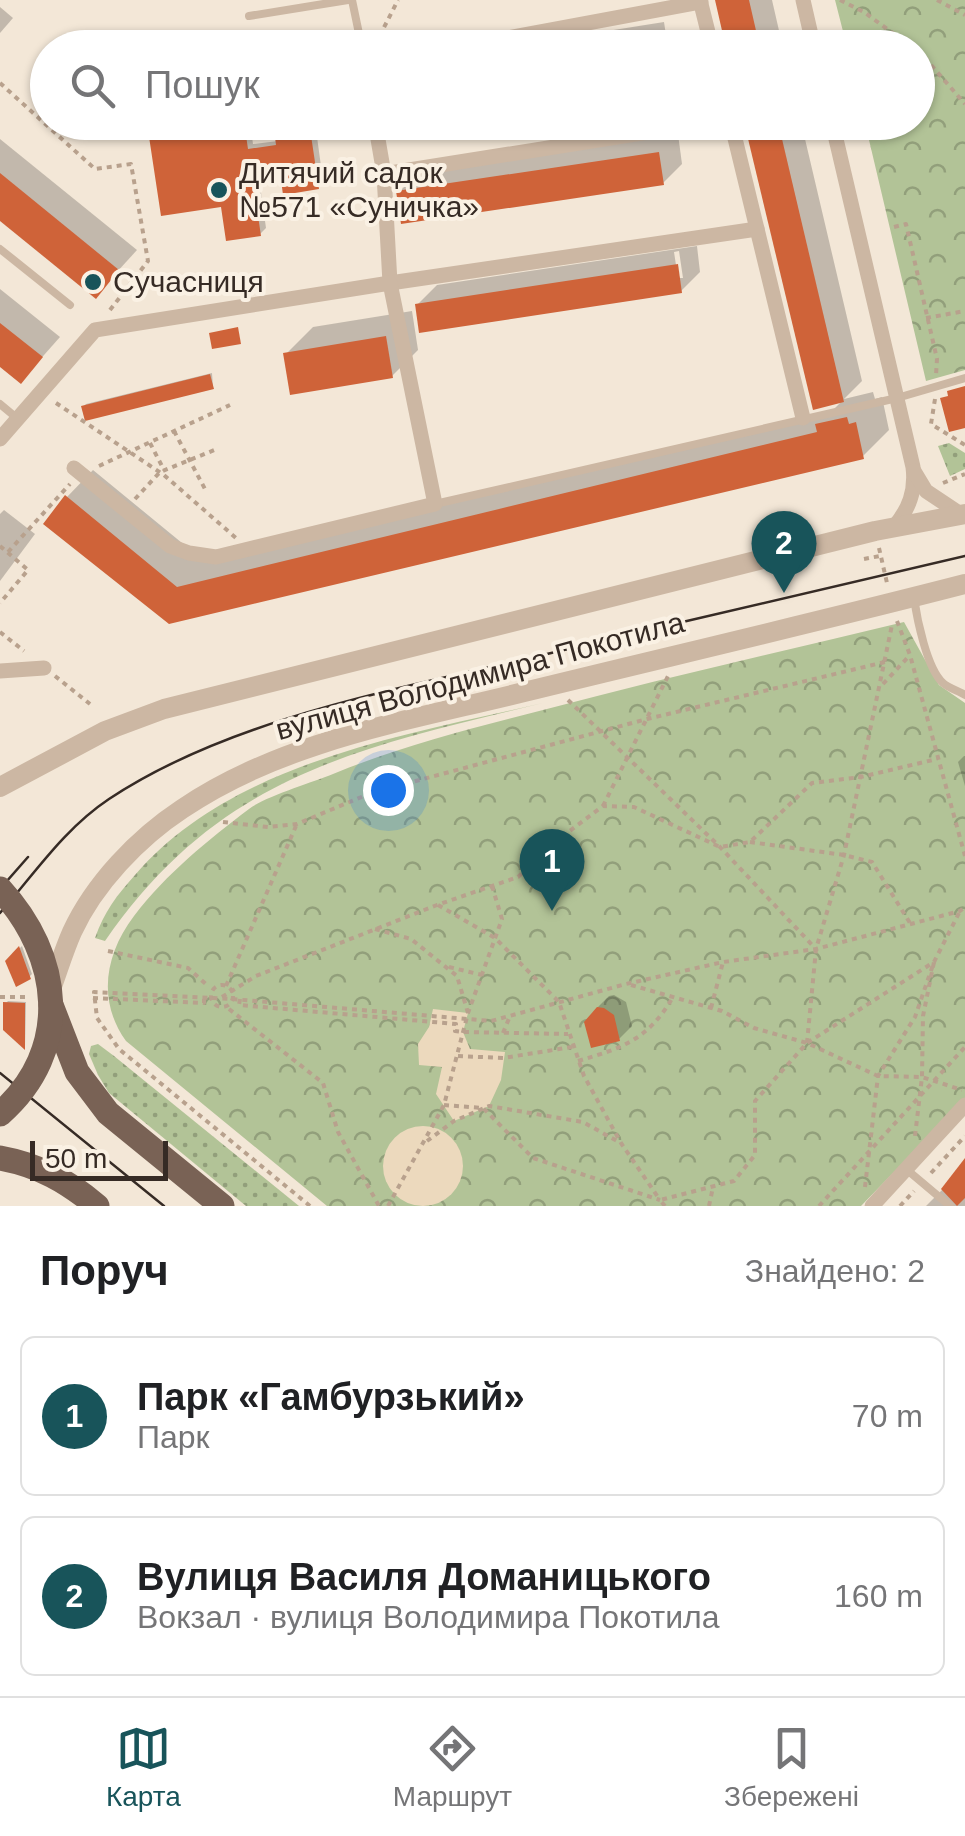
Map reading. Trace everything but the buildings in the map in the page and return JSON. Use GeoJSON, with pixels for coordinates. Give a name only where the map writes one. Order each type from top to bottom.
{"type":"FeatureCollection","features":[{"type":"Feature","properties":{"kind":"main road"},"geometry":{"type":"LineString","coordinates":[[0,890],[23,914],[42,950],[46,1040],[33,1074],[13,1103],[0,1114]]}},
{"type":"Feature","properties":{"kind":"main road"},"geometry":{"type":"LineString","coordinates":[[43,997],[77,1072],[108,1114],[222,1206]]}},
{"type":"Feature","properties":{"kind":"main road"},"geometry":{"type":"LineString","coordinates":[[0,1158],[37,1167],[89,1199]]}},
{"type":"Feature","properties":{"kind":"street"},"geometry":{"type":"LineString","coordinates":[[802,0],[810,30]]}},
{"type":"Feature","properties":{"kind":"street"},"geometry":{"type":"LineString","coordinates":[[549,30],[701,1],[708,30]]}},
{"type":"Feature","properties":{"kind":"street"},"geometry":{"type":"LineString","coordinates":[[77,471],[170,546],[189,554],[216,557],[435,504],[390,284],[384,174],[378,140]]}},
{"type":"Feature","properties":{"kind":"street"},"geometry":{"type":"LineString","coordinates":[[384,174],[598,140]]}},
{"type":"Feature","properties":{"kind":"street"},"geometry":{"type":"LineString","coordinates":[[735,140],[803,418]]}},
{"type":"Feature","properties":{"kind":"street"},"geometry":{"type":"LineString","coordinates":[[836,140],[915,480],[910,504],[884,529]]}},
{"type":"Feature","properties":{"kind":"street"},"geometry":{"type":"LineString","coordinates":[[0,439],[95,330],[756,229]]}},
{"type":"Feature","properties":{"kind":"street"},"geometry":{"type":"LineString","coordinates":[[913,467],[926,492],[963,515]]}},
{"type":"Feature","properties":{"kind":"street","name":"вулиця Володимира Покотила"},"geometry":{"type":"LineString","coordinates":[[0,787],[105,731],[164,709],[884,529],[963,515]]}},
{"type":"Feature","properties":{"kind":"street","name":"вулиця Володимира Покотила"},"geometry":{"type":"LineString","coordinates":[[43,997],[73,930],[95,895],[129,854],[179,810],[219,785],[282,756],[415,719],[965,584]]}},
{"type":"Feature","properties":{"kind":"street"},"geometry":{"type":"LineString","coordinates":[[0,671],[44,668]]}},
{"type":"Feature","properties":{"kind":"street"},"geometry":{"type":"LineString","coordinates":[[868,1204],[965,1106]]}},
{"type":"Feature","properties":{"kind":"lane"},"geometry":{"type":"LineString","coordinates":[[250,16],[350,0],[358,30]]}},
{"type":"Feature","properties":{"kind":"lane"},"geometry":{"type":"LineString","coordinates":[[0,249],[70,305]]}},
{"type":"Feature","properties":{"kind":"lane"},"geometry":{"type":"LineString","coordinates":[[435,504],[896,398],[965,378]]}},
{"type":"Feature","properties":{"kind":"lane"},"geometry":{"type":"LineString","coordinates":[[0,404],[18,419]]}},
{"type":"Feature","properties":{"kind":"lane"},"geometry":{"type":"LineString","coordinates":[[914,597],[934,669],[942,683],[965,695]]}},
{"type":"Feature","properties":{"kind":"lane"},"geometry":{"type":"LineString","coordinates":[[906,1169],[950,1206]]}},
{"type":"Feature","properties":{"kind":"path"},"geometry":{"type":"LineString","coordinates":[[383,30],[398,0]]}},
{"type":"Feature","properties":{"kind":"path"},"geometry":{"type":"LineString","coordinates":[[840,0],[889,30]]}},
{"type":"Feature","properties":{"kind":"path"},"geometry":{"type":"LineString","coordinates":[[938,0],[965,15]]}},
{"type":"Feature","properties":{"kind":"path"},"geometry":{"type":"LineString","coordinates":[[935,70],[965,104]]}},
{"type":"Feature","properties":{"kind":"path"},"geometry":{"type":"LineString","coordinates":[[0,84],[30,111]]}},
{"type":"Feature","properties":{"kind":"path"},"geometry":{"type":"LineString","coordinates":[[63,140],[95,168],[131,164],[148,261],[95,330]]}},
{"type":"Feature","properties":{"kind":"path"},"geometry":{"type":"LineString","coordinates":[[894,227],[906,224],[936,359],[930,424],[965,445]]}},
{"type":"Feature","properties":{"kind":"path"},"geometry":{"type":"LineString","coordinates":[[926,318],[965,311]]}},
{"type":"Feature","properties":{"kind":"path"},"geometry":{"type":"LineString","coordinates":[[40,393],[162,471],[250,551]]}},
{"type":"Feature","properties":{"kind":"path"},"geometry":{"type":"LineString","coordinates":[[8,552],[77,471],[131,453],[230,405]]}},
{"type":"Feature","properties":{"kind":"path"},"geometry":{"type":"LineString","coordinates":[[174,431],[205,489]]}},
{"type":"Feature","properties":{"kind":"path"},"geometry":{"type":"LineString","coordinates":[[150,443],[162,471]]}},
{"type":"Feature","properties":{"kind":"path"},"geometry":{"type":"LineString","coordinates":[[125,510],[162,471],[216,449]]}},
{"type":"Feature","properties":{"kind":"path"},"geometry":{"type":"LineString","coordinates":[[943,483],[965,474]]}},
{"type":"Feature","properties":{"kind":"path"},"geometry":{"type":"LineString","coordinates":[[884,529],[880,556],[965,856]]}},
{"type":"Feature","properties":{"kind":"path"},"geometry":{"type":"LineString","coordinates":[[0,546],[28,570],[0,603]]}},
{"type":"Feature","properties":{"kind":"path"},"geometry":{"type":"LineString","coordinates":[[864,560],[880,556]]}},
{"type":"Feature","properties":{"kind":"path"},"geometry":{"type":"LineString","coordinates":[[807,1042],[816,949],[844,855],[892,625]]}},
{"type":"Feature","properties":{"kind":"path"},"geometry":{"type":"LineString","coordinates":[[880,687],[910,654]]}},
{"type":"Feature","properties":{"kind":"path"},"geometry":{"type":"LineString","coordinates":[[223,822],[268,828],[297,824],[371,793],[647,719],[885,662]]}},
{"type":"Feature","properties":{"kind":"path"},"geometry":{"type":"LineString","coordinates":[[310,1206],[118,1049],[97,1018],[94,992],[210,994],[221,998],[232,995],[256,976],[518,877],[551,845],[603,806],[669,676]]}},
{"type":"Feature","properties":{"kind":"path"},"geometry":{"type":"LineString","coordinates":[[568,700],[720,847],[816,949]]}},
{"type":"Feature","properties":{"kind":"path"},"geometry":{"type":"LineString","coordinates":[[750,842],[812,782],[861,777],[936,759]]}},
{"type":"Feature","properties":{"kind":"path"},"geometry":{"type":"LineString","coordinates":[[603,806],[634,807],[720,847],[750,842],[872,862],[910,923]]}},
{"type":"Feature","properties":{"kind":"path"},"geometry":{"type":"LineString","coordinates":[[210,994],[226,986],[297,824]]}},
{"type":"Feature","properties":{"kind":"path"},"geometry":{"type":"LineString","coordinates":[[388,1206],[444,1104],[468,1013],[502,919],[492,886]]}},
{"type":"Feature","properties":{"kind":"path"},"geometry":{"type":"LineString","coordinates":[[437,905],[495,938],[559,1002],[578,1061],[621,1143],[665,1206]]}},
{"type":"Feature","properties":{"kind":"path"},"geometry":{"type":"LineString","coordinates":[[226,986],[240,999],[492,1021],[626,984],[722,962],[816,949],[963,909]]}},
{"type":"Feature","properties":{"kind":"path"},"geometry":{"type":"LineString","coordinates":[[868,1204],[868,1153],[878,1076],[915,1016],[934,962],[963,909]]}},
{"type":"Feature","properties":{"kind":"path"},"geometry":{"type":"LineString","coordinates":[[374,929],[411,939],[457,976],[468,1013]]}},
{"type":"Feature","properties":{"kind":"path"},"geometry":{"type":"LineString","coordinates":[[108,951],[188,968],[208,985],[217,1006],[227,1007],[323,1083],[338,1132],[379,1206]]}},
{"type":"Feature","properties":{"kind":"path"},"geometry":{"type":"LineString","coordinates":[[711,1008],[722,962]]}},
{"type":"Feature","properties":{"kind":"path"},"geometry":{"type":"LineString","coordinates":[[906,1169],[912,1156],[922,1076],[922,1016],[934,962]]}},
{"type":"Feature","properties":{"kind":"path"},"geometry":{"type":"LineString","coordinates":[[444,1104],[483,1108],[533,1158],[660,1200],[734,1181],[755,1155],[754,1101],[807,1042],[934,962]]}},
{"type":"Feature","properties":{"kind":"path"},"geometry":{"type":"LineString","coordinates":[[444,966],[482,974]]}},
{"type":"Feature","properties":{"kind":"path"},"geometry":{"type":"LineString","coordinates":[[626,984],[711,1008],[754,1028],[807,1042],[878,1076],[922,1076],[965,1091]]}},
{"type":"Feature","properties":{"kind":"path"},"geometry":{"type":"LineString","coordinates":[[227,1007],[232,995]]}},
{"type":"Feature","properties":{"kind":"path"},"geometry":{"type":"LineString","coordinates":[[0,996],[43,997]]}},
{"type":"Feature","properties":{"kind":"path"},"geometry":{"type":"LineString","coordinates":[[578,1061],[624,1048],[640,1038],[674,997]]}},
{"type":"Feature","properties":{"kind":"path"},"geometry":{"type":"LineString","coordinates":[[240,999],[239,1006],[456,1024],[455,1031],[463,1032],[568,1034]]}},
{"type":"Feature","properties":{"kind":"path"},"geometry":{"type":"LineString","coordinates":[[503,1033],[510,1016]]}},
{"type":"Feature","properties":{"kind":"path"},"geometry":{"type":"LineString","coordinates":[[915,1016],[922,1016]]}},
{"type":"Feature","properties":{"kind":"path"},"geometry":{"type":"LineString","coordinates":[[456,1056],[503,1058],[572,1046]]}},
{"type":"Feature","properties":{"kind":"path"},"geometry":{"type":"LineString","coordinates":[[820,1206],[965,1046]]}},
{"type":"Feature","properties":{"kind":"path"},"geometry":{"type":"LineString","coordinates":[[423,1144],[454,1121],[490,1106],[583,1122],[621,1143]]}},
{"type":"Feature","properties":{"kind":"path"},"geometry":{"type":"LineString","coordinates":[[900,1206],[965,1136]]}},
{"type":"Feature","properties":{"kind":"path"},"geometry":{"type":"LineString","coordinates":[[708,1206],[712,1187]]}},
{"type":"Feature","properties":{"kind":"green space"},"geometry":{"type":"Polygon","coordinates":[[[835,0],[965,0],[965,370],[926,381],[869,140],[935,140],[935,30],[843,30],[835,0]]]}},
{"type":"Feature","properties":{"kind":"green space"},"geometry":{"type":"Polygon","coordinates":[[[949,443],[965,453],[965,469],[950,476],[938,446],[949,443]]]}},
{"type":"Feature","properties":{"kind":"green space"},"geometry":{"type":"Polygon","coordinates":[[[904,622],[939,685],[965,703],[965,1099],[861,1206],[327,1206],[126,1041],[117,1026],[108,978],[124,931],[174,871],[256,804],[385,755],[463,731],[904,622]]]}},
{"type":"Feature","properties":{"kind":"green space"},"geometry":{"type":"Polygon","coordinates":[[[543,703],[413,736],[298,776],[246,804],[196,840],[149,885],[105,941],[95,938],[112,904],[135,875],[175,836],[220,805],[270,779],[324,759],[435,727],[543,703]]]}},
{"type":"Feature","properties":{"kind":"green space"},"geometry":{"type":"Polygon","coordinates":[[[98,1044],[299,1206],[246,1206],[109,1093],[89,1054],[91,1046],[98,1044]]]}},
{"type":"Feature","properties":{"kind":"shaded area"},"geometry":{"type":"Polygon","coordinates":[[[433,1009],[468,1013],[463,1032],[470,1049],[505,1052],[501,1080],[489,1106],[454,1121],[436,1094],[442,1067],[419,1065],[418,1044],[429,1027],[433,1009]]]}},
{"type":"Feature","properties":{"kind":"shaded area"},"geometry":{"type":"Polygon","coordinates":[[[423,1126],[438,1129],[451,1138],[460,1151],[460,1181],[451,1194],[438,1203],[423,1206],[408,1203],[395,1194],[386,1181],[383,1166],[386,1151],[395,1138],[408,1129],[423,1126]]]}},
{"type":"Feature","properties":{"kind":"tram line"},"geometry":{"type":"LineString","coordinates":[[0,913],[64,838],[109,799],[206,748],[258,728],[368,696],[965,556]]}},
{"type":"Feature","properties":{"kind":"tram line"},"geometry":{"type":"LineString","coordinates":[[0,889],[28,857]]}},
{"type":"Feature","properties":{"kind":"tram line"},"geometry":{"type":"LineString","coordinates":[[0,1073],[164,1206]]}},
{"type":"Feature","properties":{"kind":"place","name":"Дитячий садок №571 «Суничка»"},"geometry":{"type":"Point","coordinates":[219,190]}},
{"type":"Feature","properties":{"kind":"place","name":"Сучасниця"},"geometry":{"type":"Point","coordinates":[93,282]}},
{"type":"Feature","properties":{"kind":"place","name":"Вулиця Василя Доманицького"},"geometry":{"type":"Point","coordinates":[784,593]}},
{"type":"Feature","properties":{"kind":"place","name":"Парк «Гамбурзький»"},"geometry":{"type":"Point","coordinates":[552,911]}}]}
